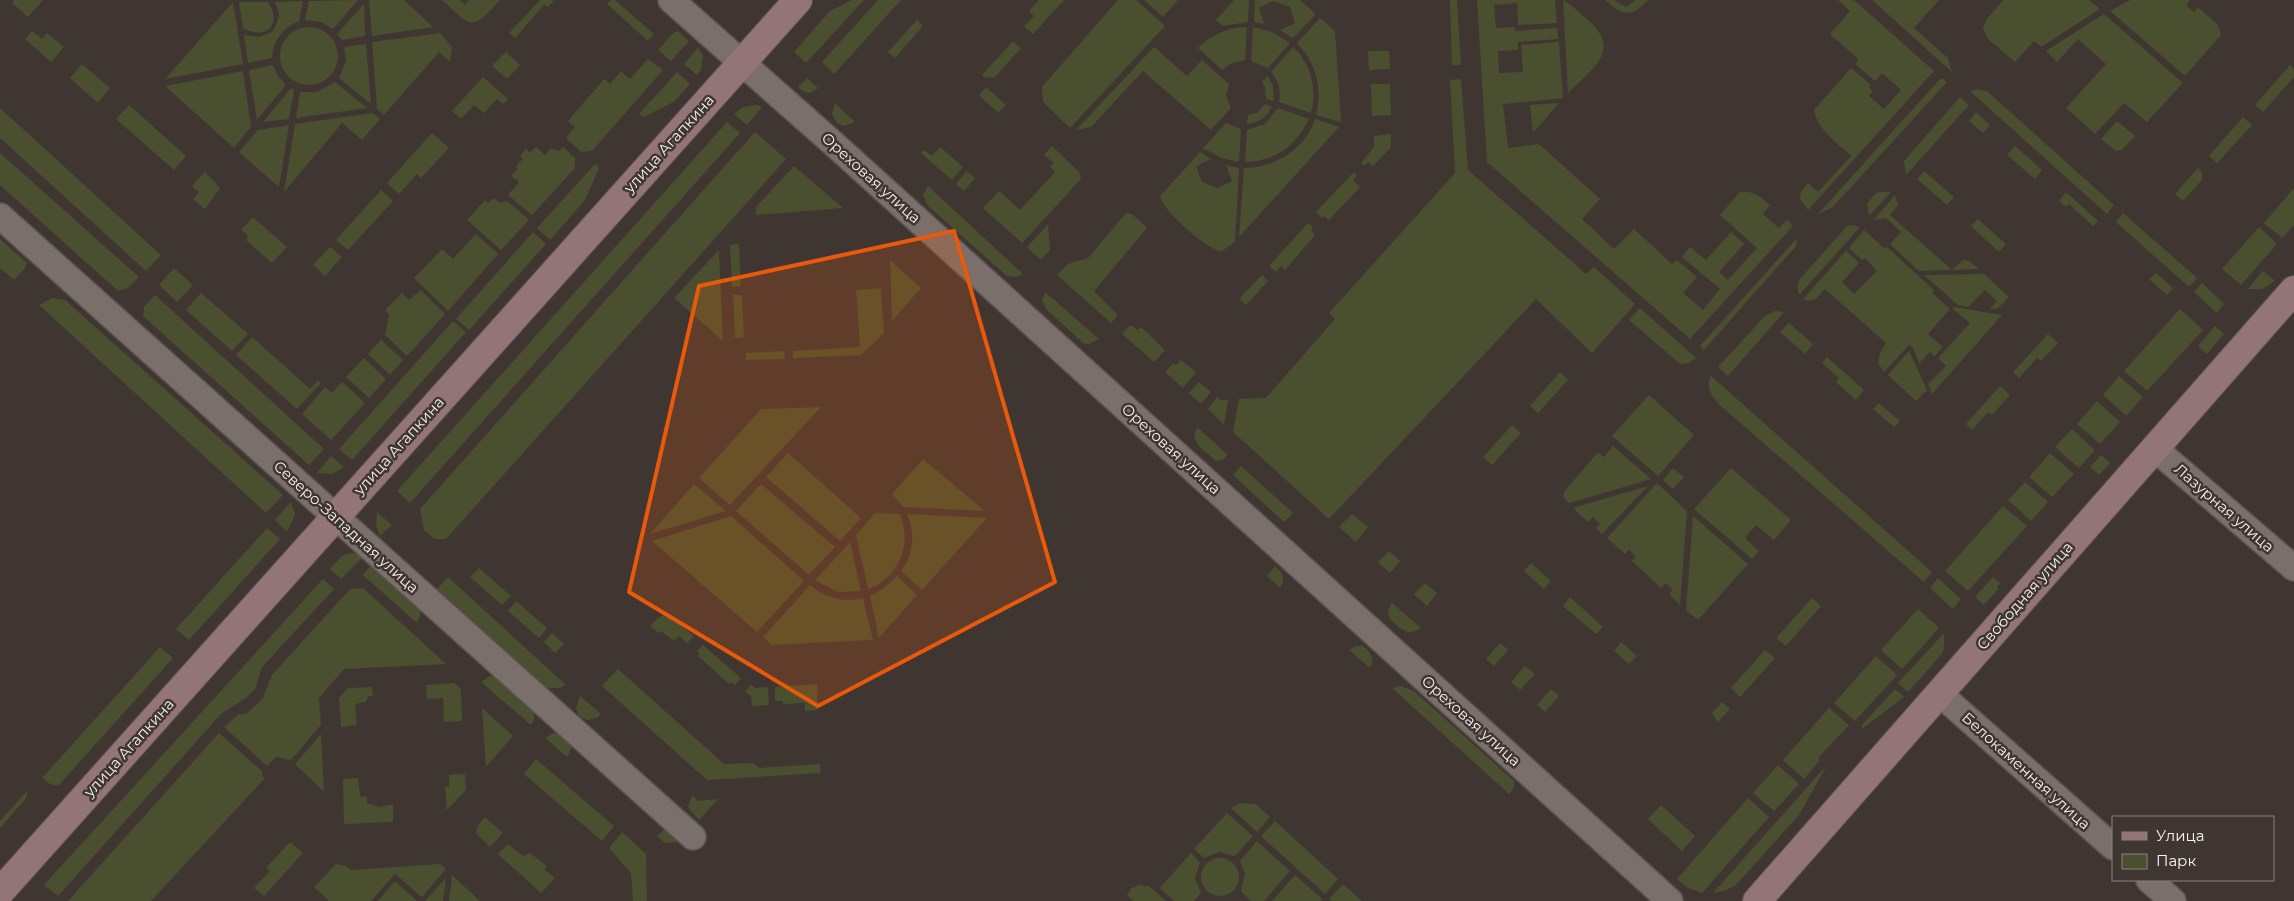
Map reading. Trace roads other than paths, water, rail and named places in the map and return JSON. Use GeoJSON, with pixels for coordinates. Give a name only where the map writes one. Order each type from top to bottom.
{"type":"FeatureCollection","features":[{"type":"Feature","properties":{"kind":"main road","name":"улица Агапкина"},"geometry":{"type":"LineString","coordinates":[[0,892],[798,0]]}},
{"type":"Feature","properties":{"kind":"main road","name":"Свободная улица"},"geometry":{"type":"LineString","coordinates":[[1756,901],[2294,290]]}},
{"type":"Feature","properties":{"kind":"street","name":"Ореховая улица"},"geometry":{"type":"LineString","coordinates":[[671,0],[741,64],[835,145],[1670,901]]}},
{"type":"Feature","properties":{"kind":"street","name":"Северо-Западная улица"},"geometry":{"type":"LineString","coordinates":[[0,216],[693,837]]}},
{"type":"Feature","properties":{"kind":"street","name":"Лазурная улица"},"geometry":{"type":"LineString","coordinates":[[2154,448],[2294,568]]}},
{"type":"Feature","properties":{"kind":"street","name":"Белокаменная улица"},"geometry":{"type":"LineString","coordinates":[[1940,694],[2112,846]]}},
{"type":"Feature","properties":{"kind":"street"},"geometry":{"type":"LineString","coordinates":[[2150,881],[2173,901]]}}]}
